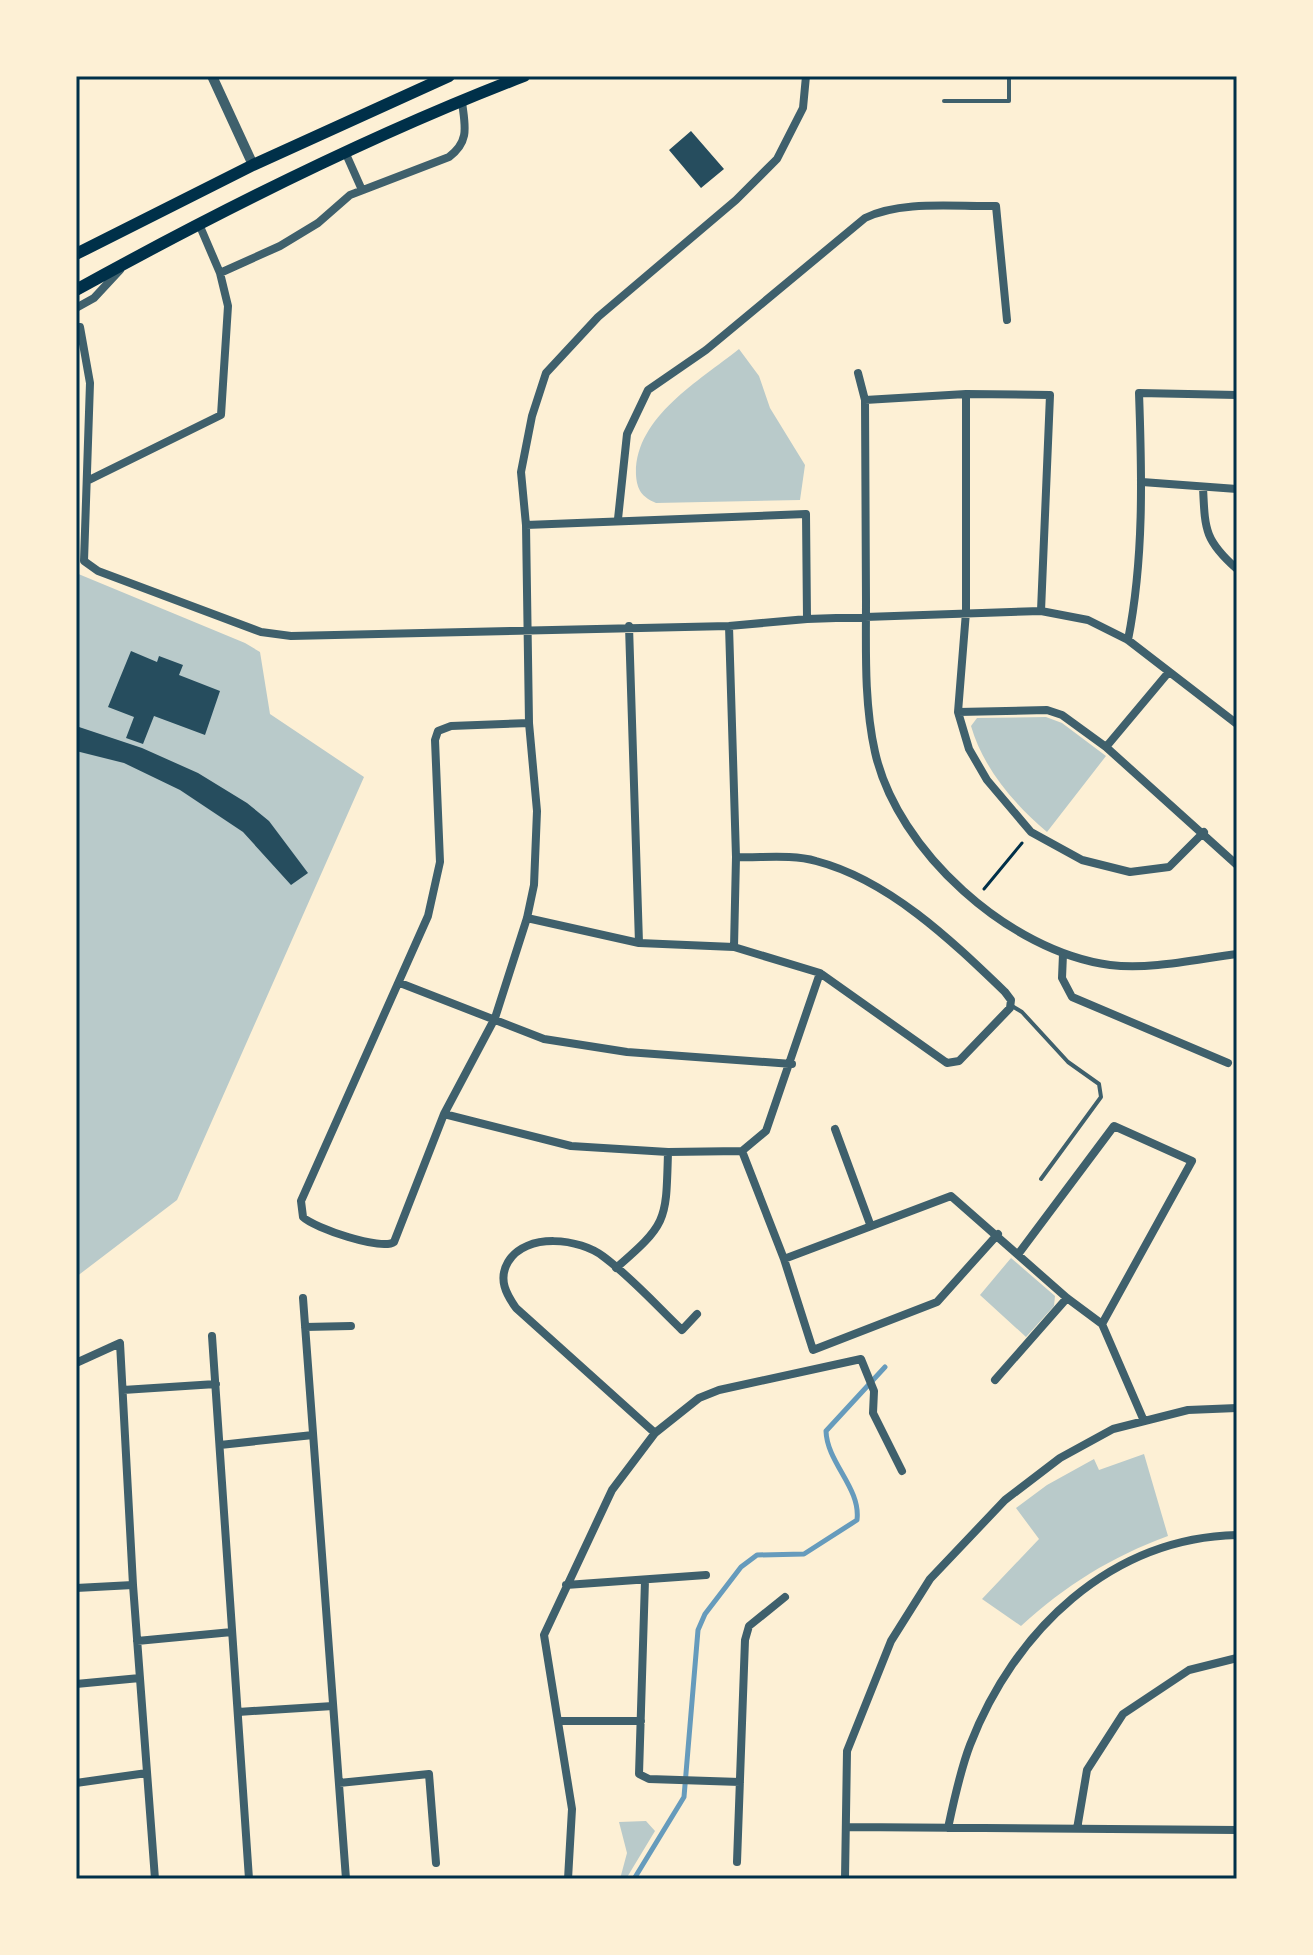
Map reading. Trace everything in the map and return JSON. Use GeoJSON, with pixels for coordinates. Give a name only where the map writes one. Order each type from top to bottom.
{"type":"FeatureCollection","features":[{"type":"Feature","properties":{"kind":"highway"},"geometry":{"type":"LineString","coordinates":[[76,254],[427,80],[449,76]]}},
{"type":"Feature","properties":{"kind":"highway"},"geometry":{"type":"LineString","coordinates":[[76,290],[199,224],[346,154],[524,76]]}},
{"type":"Feature","properties":{"kind":"street"},"geometry":{"type":"LineString","coordinates":[[212,76],[253,165]]}},
{"type":"Feature","properties":{"kind":"street"},"geometry":{"type":"LineString","coordinates":[[529,723],[451,726],[438,731],[435,740],[439,878],[428,916],[400,983],[301,1201],[303,1217],[314,1225],[391,1246],[444,1114],[495,1018],[527,918],[537,863],[537,811],[529,723],[526,525],[521,472],[532,416],[546,373],[598,317],[736,200],[777,159],[803,108],[806,76]]}},
{"type":"Feature","properties":{"kind":"street"},"geometry":{"type":"LineString","coordinates":[[220,273],[280,246],[362,190],[449,157],[461,148],[466,136],[462,102]]}},
{"type":"Feature","properties":{"kind":"street"},"geometry":{"type":"LineString","coordinates":[[346,154],[362,190]]}},
{"type":"Feature","properties":{"kind":"street"},"geometry":{"type":"LineString","coordinates":[[618,519],[627,434],[648,390],[706,350],[865,218],[878,212],[910,208],[996,206],[1007,320]]}},
{"type":"Feature","properties":{"kind":"street"},"geometry":{"type":"LineString","coordinates":[[89,480],[221,415],[228,306],[220,273],[199,224]]}},
{"type":"Feature","properties":{"kind":"street"},"geometry":{"type":"LineString","coordinates":[[76,308],[94,298],[126,263]]}},
{"type":"Feature","properties":{"kind":"street"},"geometry":{"type":"LineString","coordinates":[[80,327],[90,383],[89,480],[82,556],[88,565],[261,632],[291,636],[528,632],[1041,611],[1088,620],[1128,640],[1237,724]]}},
{"type":"Feature","properties":{"kind":"street"},"geometry":{"type":"LineString","coordinates":[[858,373],[865,400],[868,694],[875,752],[891,801],[917,837],[974,901],[1023,934],[1063,954],[1112,965],[1237,954]]}},
{"type":"Feature","properties":{"kind":"street"},"geometry":{"type":"LineString","coordinates":[[1128,640],[1138,593],[1142,482],[1139,393],[1237,395]]}},
{"type":"Feature","properties":{"kind":"street"},"geometry":{"type":"LineString","coordinates":[[865,400],[966,394],[1050,395],[1041,611]]}},
{"type":"Feature","properties":{"kind":"street"},"geometry":{"type":"LineString","coordinates":[[966,394],[966,612],[958,712],[969,749],[987,780],[1031,832],[1082,860],[1130,872],[1169,867],[1204,832]]}},
{"type":"Feature","properties":{"kind":"street"},"geometry":{"type":"LineString","coordinates":[[1142,482],[1237,489]]}},
{"type":"Feature","properties":{"kind":"street"},"geometry":{"type":"LineString","coordinates":[[1203,487],[1205,530],[1216,550],[1237,569]]}},
{"type":"Feature","properties":{"kind":"street"},"geometry":{"type":"LineString","coordinates":[[526,525],[806,514],[807,619]]}},
{"type":"Feature","properties":{"kind":"street"},"geometry":{"type":"LineString","coordinates":[[629,626],[639,943]]}},
{"type":"Feature","properties":{"kind":"street"},"geometry":{"type":"LineString","coordinates":[[729,626],[736,857],[734,947]]}},
{"type":"Feature","properties":{"kind":"street"},"geometry":{"type":"LineString","coordinates":[[1106,747],[1168,673]]}},
{"type":"Feature","properties":{"kind":"street"},"geometry":{"type":"LineString","coordinates":[[958,712],[1047,710],[1062,715],[1106,747],[1204,832],[1237,865]]}},
{"type":"Feature","properties":{"kind":"street"},"geometry":{"type":"LineString","coordinates":[[527,918],[639,943],[734,947],[820,973],[947,1063],[965,1055],[1004,1017],[1010,1004],[1005,992],[957,945],[900,903],[853,875],[813,860],[736,857]]}},
{"type":"Feature","properties":{"kind":"street"},"geometry":{"type":"LineString","coordinates":[[1063,954],[1062,978],[1072,997],[1228,1063]]}},
{"type":"Feature","properties":{"kind":"street"},"geometry":{"type":"LineString","coordinates":[[444,1114],[571,1146],[668,1152],[742,1151],[766,1131],[792,1064],[820,973]]}},
{"type":"Feature","properties":{"kind":"street"},"geometry":{"type":"LineString","coordinates":[[400,983],[544,1039],[593,1048],[792,1064]]}},
{"type":"Feature","properties":{"kind":"street"},"geometry":{"type":"LineString","coordinates":[[1019,1253],[1114,1126],[1192,1161],[1102,1324]]}},
{"type":"Feature","properties":{"kind":"street"},"geometry":{"type":"LineString","coordinates":[[835,1129],[870,1224]]}},
{"type":"Feature","properties":{"kind":"street"},"geometry":{"type":"LineString","coordinates":[[742,1151],[784,1259],[813,1350],[937,1302],[998,1234]]}},
{"type":"Feature","properties":{"kind":"street"},"geometry":{"type":"LineString","coordinates":[[616,1268],[654,1235],[667,1207],[668,1152]]}},
{"type":"Feature","properties":{"kind":"street"},"geometry":{"type":"LineString","coordinates":[[784,1259],[951,1196],[998,1234],[1067,1298],[1102,1324],[1144,1421]]}},
{"type":"Feature","properties":{"kind":"street"},"geometry":{"type":"LineString","coordinates":[[655,1433],[516,1308],[504,1288],[508,1262],[515,1253],[534,1243],[551,1241],[593,1250],[682,1330],[697,1314]]}},
{"type":"Feature","properties":{"kind":"street"},"geometry":{"type":"LineString","coordinates":[[303,1298],[346,1879]]}},
{"type":"Feature","properties":{"kind":"street"},"geometry":{"type":"LineString","coordinates":[[995,1380],[1067,1298]]}},
{"type":"Feature","properties":{"kind":"street"},"geometry":{"type":"LineString","coordinates":[[305,1327],[351,1326]]}},
{"type":"Feature","properties":{"kind":"street"},"geometry":{"type":"LineString","coordinates":[[212,1336],[249,1879]]}},
{"type":"Feature","properties":{"kind":"street"},"geometry":{"type":"LineString","coordinates":[[76,1363],[120,1343],[133,1585],[155,1879]]}},
{"type":"Feature","properties":{"kind":"street"},"geometry":{"type":"LineString","coordinates":[[568,1879],[572,1809],[544,1635],[612,1490],[655,1433],[699,1398],[719,1390],[861,1359],[874,1391],[873,1413],[902,1471]]}},
{"type":"Feature","properties":{"kind":"street"},"geometry":{"type":"LineString","coordinates":[[123,1390],[216,1384]]}},
{"type":"Feature","properties":{"kind":"street"},"geometry":{"type":"LineString","coordinates":[[845,1879],[847,1751],[891,1641],[930,1579],[1005,1500],[1060,1458],[1113,1429],[1188,1410],[1237,1408]]}},
{"type":"Feature","properties":{"kind":"street"},"geometry":{"type":"LineString","coordinates":[[220,1445],[313,1435]]}},
{"type":"Feature","properties":{"kind":"street"},"geometry":{"type":"LineString","coordinates":[[948,1828],[970,1746],[992,1698],[1020,1651],[1060,1606],[1116,1566],[1180,1541],[1237,1535]]}},
{"type":"Feature","properties":{"kind":"street"},"geometry":{"type":"LineString","coordinates":[[566,1585],[706,1575]]}},
{"type":"Feature","properties":{"kind":"street"},"geometry":{"type":"LineString","coordinates":[[645,1580],[639,1774],[649,1779],[740,1782]]}},
{"type":"Feature","properties":{"kind":"street"},"geometry":{"type":"LineString","coordinates":[[76,1588],[133,1585]]}},
{"type":"Feature","properties":{"kind":"street"},"geometry":{"type":"LineString","coordinates":[[737,1862],[745,1640],[749,1626],[785,1597]]}},
{"type":"Feature","properties":{"kind":"street"},"geometry":{"type":"LineString","coordinates":[[137,1641],[232,1632]]}},
{"type":"Feature","properties":{"kind":"street"},"geometry":{"type":"LineString","coordinates":[[1077,1829],[1087,1770],[1123,1714],[1189,1670],[1237,1658]]}},
{"type":"Feature","properties":{"kind":"street"},"geometry":{"type":"LineString","coordinates":[[76,1684],[140,1678]]}},
{"type":"Feature","properties":{"kind":"street"},"geometry":{"type":"LineString","coordinates":[[238,1712],[333,1706]]}},
{"type":"Feature","properties":{"kind":"street"},"geometry":{"type":"LineString","coordinates":[[559,1721],[641,1721]]}},
{"type":"Feature","properties":{"kind":"street"},"geometry":{"type":"LineString","coordinates":[[76,1783],[147,1773]]}},
{"type":"Feature","properties":{"kind":"street"},"geometry":{"type":"LineString","coordinates":[[339,1783],[429,1774],[436,1863]]}},
{"type":"Feature","properties":{"kind":"street"},"geometry":{"type":"LineString","coordinates":[[846,1827],[1237,1830]]}},
{"type":"Feature","properties":{"kind":"lane"},"geometry":{"type":"LineString","coordinates":[[944,101],[1009,101],[1009,76]]}},
{"type":"Feature","properties":{"kind":"lane"},"geometry":{"type":"LineString","coordinates":[[1010,1004],[1022,1012],[1068,1062],[1099,1084],[1101,1097],[1041,1179]]}},
{"type":"Feature","properties":{"kind":"path"},"geometry":{"type":"LineString","coordinates":[[974,901],[1031,832]]}},
{"type":"Feature","properties":{"kind":"shaded area"},"geometry":{"type":"Polygon","coordinates":[[[739,349],[759,376],[770,408],[805,465],[800,500],[651,501],[641,492],[636,475],[638,455],[646,436],[657,419],[688,388],[739,349]]]}},
{"type":"Feature","properties":{"kind":"shaded area"},"geometry":{"type":"Polygon","coordinates":[[[76,573],[260,652],[270,714],[364,777],[177,1200],[76,1277],[76,573]]]}},
{"type":"Feature","properties":{"kind":"shaded area"},"geometry":{"type":"Polygon","coordinates":[[[1046,717],[1062,723],[1106,756],[1047,832],[1001,784],[983,756],[971,726],[977,718],[1046,717]]]}},
{"type":"Feature","properties":{"kind":"shaded area"},"geometry":{"type":"Polygon","coordinates":[[[1011,1258],[1055,1296],[1054,1306],[1026,1337],[980,1295],[1011,1258]]]}},
{"type":"Feature","properties":{"kind":"shaded area"},"geometry":{"type":"Polygon","coordinates":[[[1144,1454],[1168,1536],[1127,1553],[1090,1574],[1021,1626],[982,1599],[1039,1539],[1016,1508],[1047,1485],[1094,1459],[1099,1470],[1144,1454]]]}},
{"type":"Feature","properties":{"kind":"shaded area"},"geometry":{"type":"Polygon","coordinates":[[[646,1821],[655,1831],[626,1879],[620,1879],[627,1853],[619,1822],[646,1821]]]}},
{"type":"Feature","properties":{"kind":"building"},"geometry":{"type":"Polygon","coordinates":[[[691,131],[724,169],[701,188],[669,150],[691,131]]]}},
{"type":"Feature","properties":{"kind":"building"},"geometry":{"type":"Polygon","coordinates":[[[131,651],[157,662],[159,656],[183,665],[179,675],[220,691],[205,735],[154,716],[143,744],[126,738],[134,717],[108,707],[131,651]]]}},
{"type":"Feature","properties":{"kind":"building"},"geometry":{"type":"Polygon","coordinates":[[[76,726],[142,748],[198,773],[247,803],[269,821],[308,873],[291,885],[243,832],[180,790],[124,763],[76,751],[76,726]]]}},
{"type":"Feature","properties":{"kind":"waterway"},"geometry":{"type":"LineString","coordinates":[[634,1879],[684,1797],[698,1630],[705,1614],[741,1567],[757,1555],[804,1554],[857,1520],[854,1497],[832,1454],[826,1431],[885,1367]]}}]}
